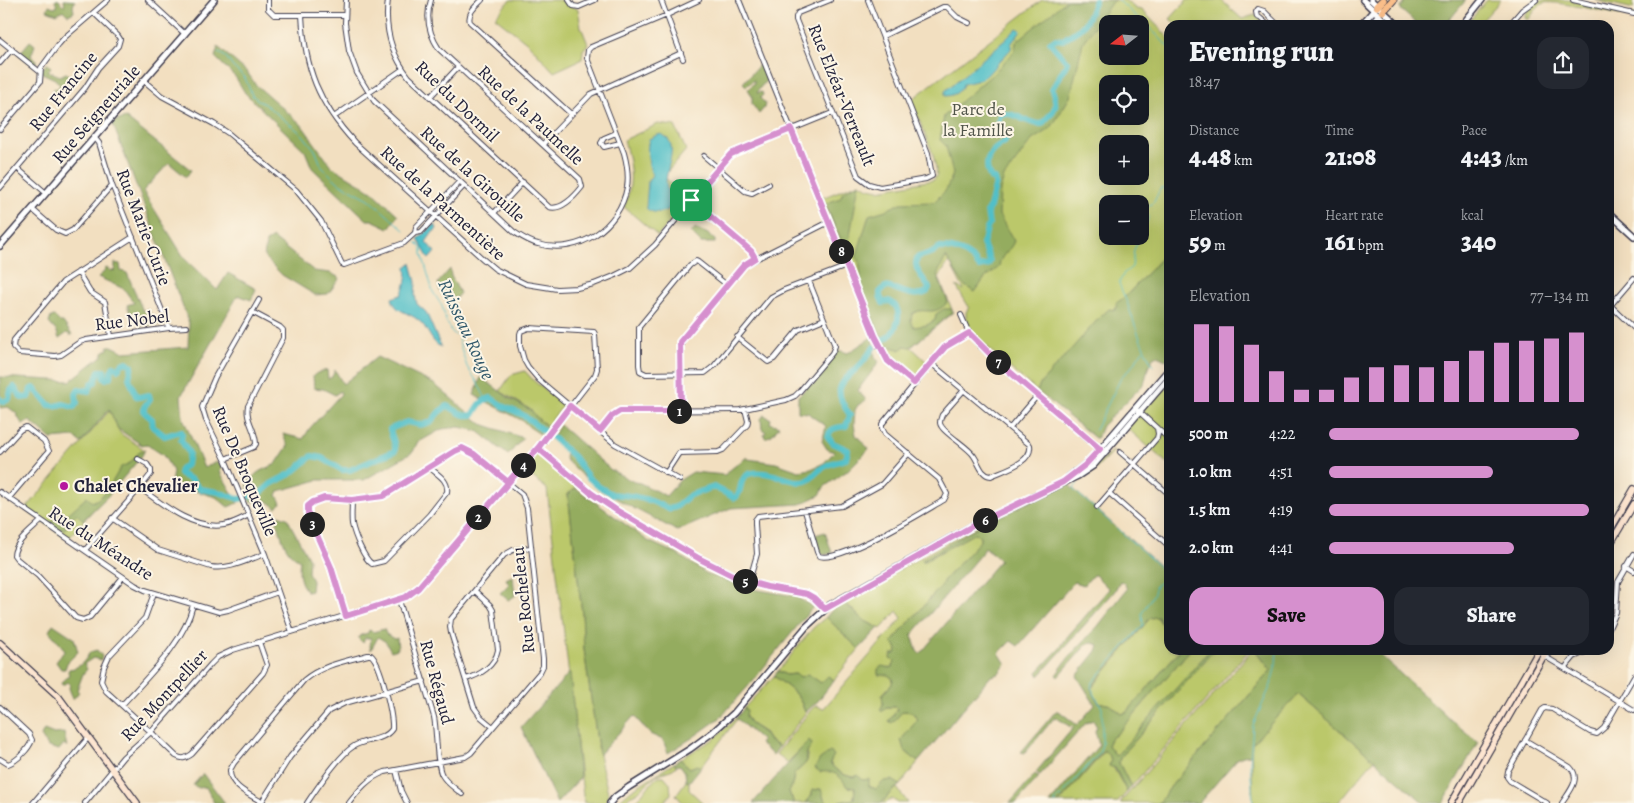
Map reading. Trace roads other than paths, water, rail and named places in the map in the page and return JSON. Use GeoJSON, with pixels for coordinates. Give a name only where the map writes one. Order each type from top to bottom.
{"type":"FeatureCollection","features":[{"type":"Feature","properties":{"kind":"highway"},"geometry":{"type":"LineString","coordinates":[[1378,11],[1383,0]]}},
{"type":"Feature","properties":{"kind":"highway"},"geometry":{"type":"LineString","coordinates":[[1378,11],[1393,0]]}},
{"type":"Feature","properties":{"kind":"main road"},"geometry":{"type":"LineString","coordinates":[[1614,523],[1634,489]]}},
{"type":"Feature","properties":{"kind":"main road"},"geometry":{"type":"LineString","coordinates":[[1614,538],[1634,504]]}},
{"type":"Feature","properties":{"kind":"main road"},"geometry":{"type":"LineString","coordinates":[[0,643],[58,696],[138,803]]}},
{"type":"Feature","properties":{"kind":"main road"},"geometry":{"type":"LineString","coordinates":[[1452,800],[1536,655]]}},
{"type":"Feature","properties":{"kind":"main road"},"geometry":{"type":"LineString","coordinates":[[1460,803],[1544,656]]}},
{"type":"Feature","properties":{"kind":"street"},"geometry":{"type":"LineString","coordinates":[[0,129],[42,79],[40,72],[42,64],[58,45],[108,0]]}},
{"type":"Feature","properties":{"kind":"street"},"geometry":{"type":"LineString","coordinates":[[148,0],[184,34]]}},
{"type":"Feature","properties":{"kind":"street","name":"Rue Seigneuriale"},"geometry":{"type":"LineString","coordinates":[[0,246],[214,0]]}},
{"type":"Feature","properties":{"kind":"street"},"geometry":{"type":"LineString","coordinates":[[268,0],[268,9],[274,15],[345,14]]}},
{"type":"Feature","properties":{"kind":"street","name":"Rue de la Girouille"},"geometry":{"type":"LineString","coordinates":[[346,0],[345,14],[349,52],[357,73],[369,93],[384,112],[514,232],[525,239],[550,246],[577,244],[598,233],[615,216],[627,187],[627,166],[587,58],[588,50],[699,0]]}},
{"type":"Feature","properties":{"kind":"street","name":"Rue du Dormil"},"geometry":{"type":"LineString","coordinates":[[388,0],[389,37],[394,53],[408,77],[523,182]]}},
{"type":"Feature","properties":{"kind":"street","name":"Rue de la Paumelle"},"geometry":{"type":"LineString","coordinates":[[431,0],[428,17],[431,34],[439,49],[580,179],[582,187],[563,205],[553,208],[523,182]]}},
{"type":"Feature","properties":{"kind":"street"},"geometry":{"type":"LineString","coordinates":[[482,0],[470,13],[470,22],[571,114]]}},
{"type":"Feature","properties":{"kind":"street"},"geometry":{"type":"LineString","coordinates":[[569,0],[576,7],[595,0]]}},
{"type":"Feature","properties":{"kind":"street"},"geometry":{"type":"LineString","coordinates":[[661,0],[683,59]]}},
{"type":"Feature","properties":{"kind":"street"},"geometry":{"type":"LineString","coordinates":[[739,0],[872,329],[888,361],[914,383]]}},
{"type":"Feature","properties":{"kind":"street","name":"Rue Elzéar-Verreault"},"geometry":{"type":"LineString","coordinates":[[830,0],[798,13],[796,20],[858,176],[864,182],[880,187],[926,179],[932,176],[928,153],[883,36]]}},
{"type":"Feature","properties":{"kind":"street"},"geometry":{"type":"LineString","coordinates":[[868,0],[883,36],[943,7],[947,7],[957,17],[969,23]]}},
{"type":"Feature","properties":{"kind":"street"},"geometry":{"type":"LineString","coordinates":[[1363,0],[1391,20]]}},
{"type":"Feature","properties":{"kind":"street"},"geometry":{"type":"LineString","coordinates":[[1371,0],[1385,20]]}},
{"type":"Feature","properties":{"kind":"street"},"geometry":{"type":"LineString","coordinates":[[1466,20],[1482,0]]}},
{"type":"Feature","properties":{"kind":"street"},"geometry":{"type":"LineString","coordinates":[[1513,20],[1522,10],[1536,0]]}},
{"type":"Feature","properties":{"kind":"street"},"geometry":{"type":"LineString","coordinates":[[1573,0],[1634,14]]}},
{"type":"Feature","properties":{"kind":"street"},"geometry":{"type":"LineString","coordinates":[[1262,20],[1257,17],[1256,12],[1258,9],[1264,11],[1273,20]]}},
{"type":"Feature","properties":{"kind":"street"},"geometry":{"type":"LineString","coordinates":[[1367,20],[1378,11]]}},
{"type":"Feature","properties":{"kind":"street"},"geometry":{"type":"LineString","coordinates":[[1373,20],[1378,11]]}},
{"type":"Feature","properties":{"kind":"street","name":"Rue Francine"},"geometry":{"type":"LineString","coordinates":[[0,187],[85,88],[98,68],[120,43],[116,33],[94,13]]}},
{"type":"Feature","properties":{"kind":"street","name":"Rue de la Parmentière"},"geometry":{"type":"LineString","coordinates":[[302,15],[305,51],[310,71],[321,97],[334,117],[356,143],[482,260],[510,278],[540,287],[567,288],[594,284],[630,268],[655,245],[731,154],[832,113]]}},
{"type":"Feature","properties":{"kind":"street"},"geometry":{"type":"LineString","coordinates":[[0,40],[40,72]]}},
{"type":"Feature","properties":{"kind":"street"},"geometry":{"type":"LineString","coordinates":[[0,63],[12,49]]}},
{"type":"Feature","properties":{"kind":"street"},"geometry":{"type":"LineString","coordinates":[[543,144],[586,98],[651,65],[681,53]]}},
{"type":"Feature","properties":{"kind":"street"},"geometry":{"type":"LineString","coordinates":[[430,97],[458,67]]}},
{"type":"Feature","properties":{"kind":"street"},"geometry":{"type":"LineString","coordinates":[[334,117],[403,69]]}},
{"type":"Feature","properties":{"kind":"street"},"geometry":{"type":"LineString","coordinates":[[143,80],[162,96],[214,124],[228,134],[296,190],[321,221],[344,265],[404,243],[414,233],[416,227],[459,182]]}},
{"type":"Feature","properties":{"kind":"street"},"geometry":{"type":"LineString","coordinates":[[616,132],[604,138],[600,143],[604,147],[620,143]]}},
{"type":"Feature","properties":{"kind":"street","name":"Rue Marie-Curie"},"geometry":{"type":"LineString","coordinates":[[94,137],[99,143],[112,185],[169,328]]}},
{"type":"Feature","properties":{"kind":"street"},"geometry":{"type":"LineString","coordinates":[[704,156],[745,191],[752,193],[769,184]]}},
{"type":"Feature","properties":{"kind":"street"},"geometry":{"type":"LineString","coordinates":[[17,168],[46,193]]}},
{"type":"Feature","properties":{"kind":"street"},"geometry":{"type":"LineString","coordinates":[[494,213],[523,182]]}},
{"type":"Feature","properties":{"kind":"street"},"geometry":{"type":"LineString","coordinates":[[32,209],[56,230],[64,234],[73,230],[112,185]]}},
{"type":"Feature","properties":{"kind":"street"},"geometry":{"type":"LineString","coordinates":[[414,233],[421,232],[464,186]]}},
{"type":"Feature","properties":{"kind":"street"},"geometry":{"type":"LineString","coordinates":[[691,200],[751,251],[755,258]]}},
{"type":"Feature","properties":{"kind":"street"},"geometry":{"type":"LineString","coordinates":[[1614,218],[1634,236]]}},
{"type":"Feature","properties":{"kind":"street"},"geometry":{"type":"LineString","coordinates":[[681,411],[680,342],[744,265],[829,222]]}},
{"type":"Feature","properties":{"kind":"street","name":"Rue Nobel"},"geometry":{"type":"LineString","coordinates":[[133,237],[63,282],[14,340],[13,348],[20,353],[55,356],[69,351],[80,342],[111,336],[187,327]]}},
{"type":"Feature","properties":{"kind":"street"},"geometry":{"type":"LineString","coordinates":[[727,285],[702,264],[696,261],[690,265],[639,327],[640,371],[646,374],[705,373],[709,371],[771,297],[784,290],[847,266]]}},
{"type":"Feature","properties":{"kind":"street"},"geometry":{"type":"LineString","coordinates":[[78,272],[90,292],[105,302],[111,336]]}},
{"type":"Feature","properties":{"kind":"street"},"geometry":{"type":"LineString","coordinates":[[1614,300],[1634,278]]}},
{"type":"Feature","properties":{"kind":"street"},"geometry":{"type":"LineString","coordinates":[[600,431],[612,416],[620,411],[745,409],[795,396],[834,350],[835,346],[809,281]]}},
{"type":"Feature","properties":{"kind":"street","name":"Rue De Broqueville"},"geometry":{"type":"LineString","coordinates":[[259,300],[215,377],[202,403],[202,407],[265,554],[292,632]]}},
{"type":"Feature","properties":{"kind":"street"},"geometry":{"type":"LineString","coordinates":[[1614,310],[1634,328]]}},
{"type":"Feature","properties":{"kind":"street"},"geometry":{"type":"LineString","coordinates":[[225,459],[251,449],[256,444],[256,437],[247,416],[248,406],[283,338],[283,330],[280,327],[252,312]]}},
{"type":"Feature","properties":{"kind":"street"},"geometry":{"type":"LineString","coordinates":[[961,315],[969,333],[996,360],[1105,454]]}},
{"type":"Feature","properties":{"kind":"street"},"geometry":{"type":"LineString","coordinates":[[737,337],[768,362],[774,359],[798,330],[824,319]]}},
{"type":"Feature","properties":{"kind":"street","name":"Rue Montpellier"},"geometry":{"type":"LineString","coordinates":[[85,803],[124,757],[151,732],[218,657],[225,652],[399,600],[418,588],[538,448],[595,375],[597,369],[594,332],[529,328],[522,331],[520,334],[520,346],[528,368],[539,380],[570,406]]}},
{"type":"Feature","properties":{"kind":"street"},"geometry":{"type":"LineString","coordinates":[[805,511],[817,552],[819,556],[825,557],[858,548],[944,500],[947,494],[939,479],[885,434],[882,424],[945,347],[969,333]]}},
{"type":"Feature","properties":{"kind":"street"},"geometry":{"type":"LineString","coordinates":[[932,364],[964,390],[1010,428],[1030,445],[1028,455],[1020,462],[991,476],[985,475],[973,453],[945,430],[940,423],[942,415],[964,390]]}},
{"type":"Feature","properties":{"kind":"street"},"geometry":{"type":"LineString","coordinates":[[610,803],[629,787],[690,749],[713,732],[734,713],[806,627],[825,609],[976,524],[1078,476],[1093,466],[1105,454],[1164,376]]}},
{"type":"Feature","properties":{"kind":"street"},"geometry":{"type":"LineString","coordinates":[[1063,482],[1085,465],[1164,383]]}},
{"type":"Feature","properties":{"kind":"street"},"geometry":{"type":"LineString","coordinates":[[1010,428],[1038,395]]}},
{"type":"Feature","properties":{"kind":"street"},"geometry":{"type":"LineString","coordinates":[[570,406],[615,444],[680,480]]}},
{"type":"Feature","properties":{"kind":"street"},"geometry":{"type":"LineString","coordinates":[[666,473],[679,453],[718,452],[727,447],[747,425],[745,409]]}},
{"type":"Feature","properties":{"kind":"street"},"geometry":{"type":"LineString","coordinates":[[1138,411],[1164,434]]}},
{"type":"Feature","properties":{"kind":"street"},"geometry":{"type":"LineString","coordinates":[[0,452],[20,430],[26,427],[44,442],[49,451],[9,498]]}},
{"type":"Feature","properties":{"kind":"street"},"geometry":{"type":"LineString","coordinates":[[1097,507],[1157,438],[1157,428]]}},
{"type":"Feature","properties":{"kind":"street","name":"Rue Rocheleau"},"geometry":{"type":"LineString","coordinates":[[348,803],[370,779],[384,772],[465,757],[471,753],[543,666],[525,500],[522,494],[474,454],[462,448],[429,467]]}},
{"type":"Feature","properties":{"kind":"street"},"geometry":{"type":"LineString","coordinates":[[538,448],[591,493],[616,510],[728,574],[749,582],[807,594],[825,609]]}},
{"type":"Feature","properties":{"kind":"street"},"geometry":{"type":"LineString","coordinates":[[1120,452],[1164,490]]}},
{"type":"Feature","properties":{"kind":"street"},"geometry":{"type":"LineString","coordinates":[[749,582],[757,554],[756,517],[842,506],[875,489],[888,479],[909,453]]}},
{"type":"Feature","properties":{"kind":"street"},"geometry":{"type":"LineString","coordinates":[[85,550],[151,474],[147,464],[138,459]]}},
{"type":"Feature","properties":{"kind":"street"},"geometry":{"type":"LineString","coordinates":[[346,616],[331,567],[307,510],[310,504],[318,500],[352,500],[383,496],[429,467],[444,480],[448,488],[429,515],[389,556],[378,563],[372,564],[366,559],[352,525],[352,500]]}},
{"type":"Feature","properties":{"kind":"street"},"geometry":{"type":"LineString","coordinates":[[140,488],[167,508],[183,517],[203,524],[226,525],[248,515]]}},
{"type":"Feature","properties":{"kind":"street","name":"Rue du Méandre"},"geometry":{"type":"LineString","coordinates":[[0,492],[123,577],[145,590],[219,612],[278,592]]}},
{"type":"Feature","properties":{"kind":"street"},"geometry":{"type":"LineString","coordinates":[[1109,493],[1164,542]]}},
{"type":"Feature","properties":{"kind":"street"},"geometry":{"type":"LineString","coordinates":[[112,518],[158,550],[219,568],[228,567],[265,554]]}},
{"type":"Feature","properties":{"kind":"street"},"geometry":{"type":"LineString","coordinates":[[41,521],[18,543],[14,555],[38,576],[76,618],[83,620],[90,616],[123,577]]}},
{"type":"Feature","properties":{"kind":"street"},"geometry":{"type":"LineString","coordinates":[[493,727],[477,713],[451,633],[450,623],[451,619],[504,555],[513,550],[530,548]]}},
{"type":"Feature","properties":{"kind":"street"},"geometry":{"type":"LineString","coordinates":[[1614,617],[1616,613],[1618,582],[1634,554]]}},
{"type":"Feature","properties":{"kind":"street"},"geometry":{"type":"LineString","coordinates":[[1626,566],[1634,571]]}},
{"type":"Feature","properties":{"kind":"street"},"geometry":{"type":"LineString","coordinates":[[466,679],[481,674],[488,668],[497,655],[498,650],[493,610],[475,591]]}},
{"type":"Feature","properties":{"kind":"street"},"geometry":{"type":"LineString","coordinates":[[154,593],[145,618],[109,656],[104,666],[101,681],[106,691],[176,756],[184,758],[192,754],[266,669],[266,660],[260,642]]}},
{"type":"Feature","properties":{"kind":"street","name":"Rue Régaud"},"geometry":{"type":"LineString","coordinates":[[399,600],[434,717],[440,770],[443,778],[462,794]]}},
{"type":"Feature","properties":{"kind":"street"},"geometry":{"type":"LineString","coordinates":[[122,705],[175,644],[188,624],[193,605]]}},
{"type":"Feature","properties":{"kind":"street"},"geometry":{"type":"LineString","coordinates":[[307,803],[320,783],[348,750],[360,742],[391,732],[392,725],[385,692],[377,662],[371,655],[324,668],[304,680],[230,770],[232,780],[238,787],[262,803],[290,757],[329,711],[345,703],[385,692],[424,681]]}},
{"type":"Feature","properties":{"kind":"street"},"geometry":{"type":"LineString","coordinates":[[1565,668],[1574,657],[1579,655]]}},
{"type":"Feature","properties":{"kind":"street"},"geometry":{"type":"LineString","coordinates":[[1544,656],[1634,710]]}},
{"type":"Feature","properties":{"kind":"street"},"geometry":{"type":"LineString","coordinates":[[1547,803],[1510,781],[1507,777],[1508,771],[1541,712],[1545,708],[1552,709],[1590,732],[1597,734],[1604,728],[1634,676]]}},
{"type":"Feature","properties":{"kind":"street"},"geometry":{"type":"LineString","coordinates":[[0,707],[29,734],[32,740],[30,746],[14,762],[8,764],[0,760]]}},
{"type":"Feature","properties":{"kind":"street"},"geometry":{"type":"LineString","coordinates":[[33,803],[88,738]]}},
{"type":"Feature","properties":{"kind":"street"},"geometry":{"type":"LineString","coordinates":[[1525,740],[1570,767],[1575,773],[1576,780],[1562,803]]}},
{"type":"Feature","properties":{"kind":"street"},"geometry":{"type":"LineString","coordinates":[[396,770],[400,791],[407,803]]}},
{"type":"Feature","properties":{"kind":"street"},"geometry":{"type":"LineString","coordinates":[[1452,800],[1460,803]]}},
{"type":"Feature","properties":{"kind":"water"},"geometry":{"type":"Polygon","coordinates":[[[1017,28],[1021,30],[1011,44],[1011,49],[986,76],[963,84],[956,93],[945,96],[945,91],[1017,28]]]}},
{"type":"Feature","properties":{"kind":"water"},"geometry":{"type":"Polygon","coordinates":[[[662,134],[667,138],[671,146],[666,183],[670,203],[668,210],[657,212],[646,208],[648,181],[652,175],[648,147],[649,139],[662,134]]]}},
{"type":"Feature","properties":{"kind":"water"},"geometry":{"type":"Polygon","coordinates":[[[435,224],[437,229],[426,242],[435,252],[429,259],[418,239],[435,224]]]}},
{"type":"Feature","properties":{"kind":"water"},"geometry":{"type":"Polygon","coordinates":[[[411,263],[416,282],[415,295],[417,304],[426,312],[441,347],[434,342],[421,323],[393,303],[392,298],[401,295],[405,285],[406,267],[411,263]]]}},
{"type":"Feature","properties":{"kind":"waterway"},"geometry":{"type":"LineString","coordinates":[[882,340],[892,333],[898,315],[894,305],[889,301],[883,303],[880,292],[885,287],[916,295],[927,292],[929,288],[917,269],[916,261],[918,257],[934,252],[938,248],[950,249],[967,255],[979,267],[988,265],[990,261],[983,244],[989,225],[987,211],[990,207],[996,183],[995,179],[991,179],[988,173],[987,162],[991,153],[1005,142],[1006,136],[999,123],[1000,114],[1012,115],[1042,124],[1050,115],[1055,108],[1052,89],[1067,62],[1050,42],[1055,39],[1063,40],[1077,31],[1088,17],[1095,0]]}},
{"type":"Feature","properties":{"kind":"waterway"},"geometry":{"type":"LineString","coordinates":[[1118,0],[1164,43]]}},
{"type":"Feature","properties":{"kind":"waterway","name":"Ruisseau Rouge"},"geometry":{"type":"LineString","coordinates":[[218,52],[227,58],[232,66],[245,78],[252,95],[302,134],[315,150],[322,167],[339,183],[369,199],[404,230]]}},
{"type":"Feature","properties":{"kind":"waterway"},"geometry":{"type":"LineString","coordinates":[[1153,366],[1119,283],[1124,273],[1132,267],[1134,250],[1148,217],[1145,208],[1154,202],[1160,189],[1164,188]]}},
{"type":"Feature","properties":{"kind":"waterway","name":"Ruisseau Rouge"},"geometry":{"type":"LineString","coordinates":[[416,242],[422,248],[433,292],[442,306],[446,321],[458,338],[467,367],[486,399]]}},
{"type":"Feature","properties":{"kind":"waterway"},"geometry":{"type":"LineString","coordinates":[[552,437],[574,457],[588,477],[598,486],[612,494],[649,500],[669,509],[676,507],[690,495],[714,487],[735,498],[739,493],[744,477],[753,473],[767,473],[796,481],[806,481],[825,466],[846,459],[848,450],[833,443],[828,437],[832,430],[846,426],[850,415],[840,397],[841,386],[874,347]]}},
{"type":"Feature","properties":{"kind":"waterway"},"geometry":{"type":"LineString","coordinates":[[1095,430],[1122,376],[1130,369],[1143,350]]}},
{"type":"Feature","properties":{"kind":"waterway"},"geometry":{"type":"LineString","coordinates":[[0,399],[3,402],[9,399],[11,390],[14,387],[22,398],[29,397],[31,389],[34,388],[49,405],[63,404],[74,407],[77,403],[76,394],[79,389],[89,391],[99,371],[104,371],[106,379],[110,377],[114,366],[118,369],[127,362],[132,366],[129,378],[136,396],[149,395],[150,399],[144,407],[144,412],[152,419],[153,427],[165,436],[181,431],[181,440],[189,453],[187,465],[181,468],[180,474],[192,480],[200,489],[218,492],[239,499],[262,492],[271,484],[292,473],[312,456],[322,458],[342,470],[350,470],[395,451],[390,429],[407,422],[421,425],[431,422],[447,406],[462,414],[473,415],[482,402],[491,398],[523,415],[545,432]]}},
{"type":"Feature","properties":{"kind":"waterway"},"geometry":{"type":"LineString","coordinates":[[1078,483],[1073,489],[1164,570]]}},
{"type":"Feature","properties":{"kind":"waterway"},"geometry":{"type":"LineString","coordinates":[[1055,803],[1057,798],[1061,796],[1099,753],[1102,745],[1102,708],[1091,687],[1093,682],[1143,625],[1142,613],[1154,593],[1156,585],[1164,580]]}},
{"type":"Feature","properties":{"kind":"waterway"},"geometry":{"type":"LineString","coordinates":[[1253,803],[1250,764],[1253,725],[1271,685],[1277,655]]}},
{"type":"Feature","properties":{"kind":"place","name":"Chalet Chevalier"},"geometry":{"type":"Point","coordinates":[64,486]}},
{"type":"Feature","properties":{"kind":"park label","name":"Parc de la Famille"},"geometry":{"type":"Point","coordinates":[978,119]}}]}
